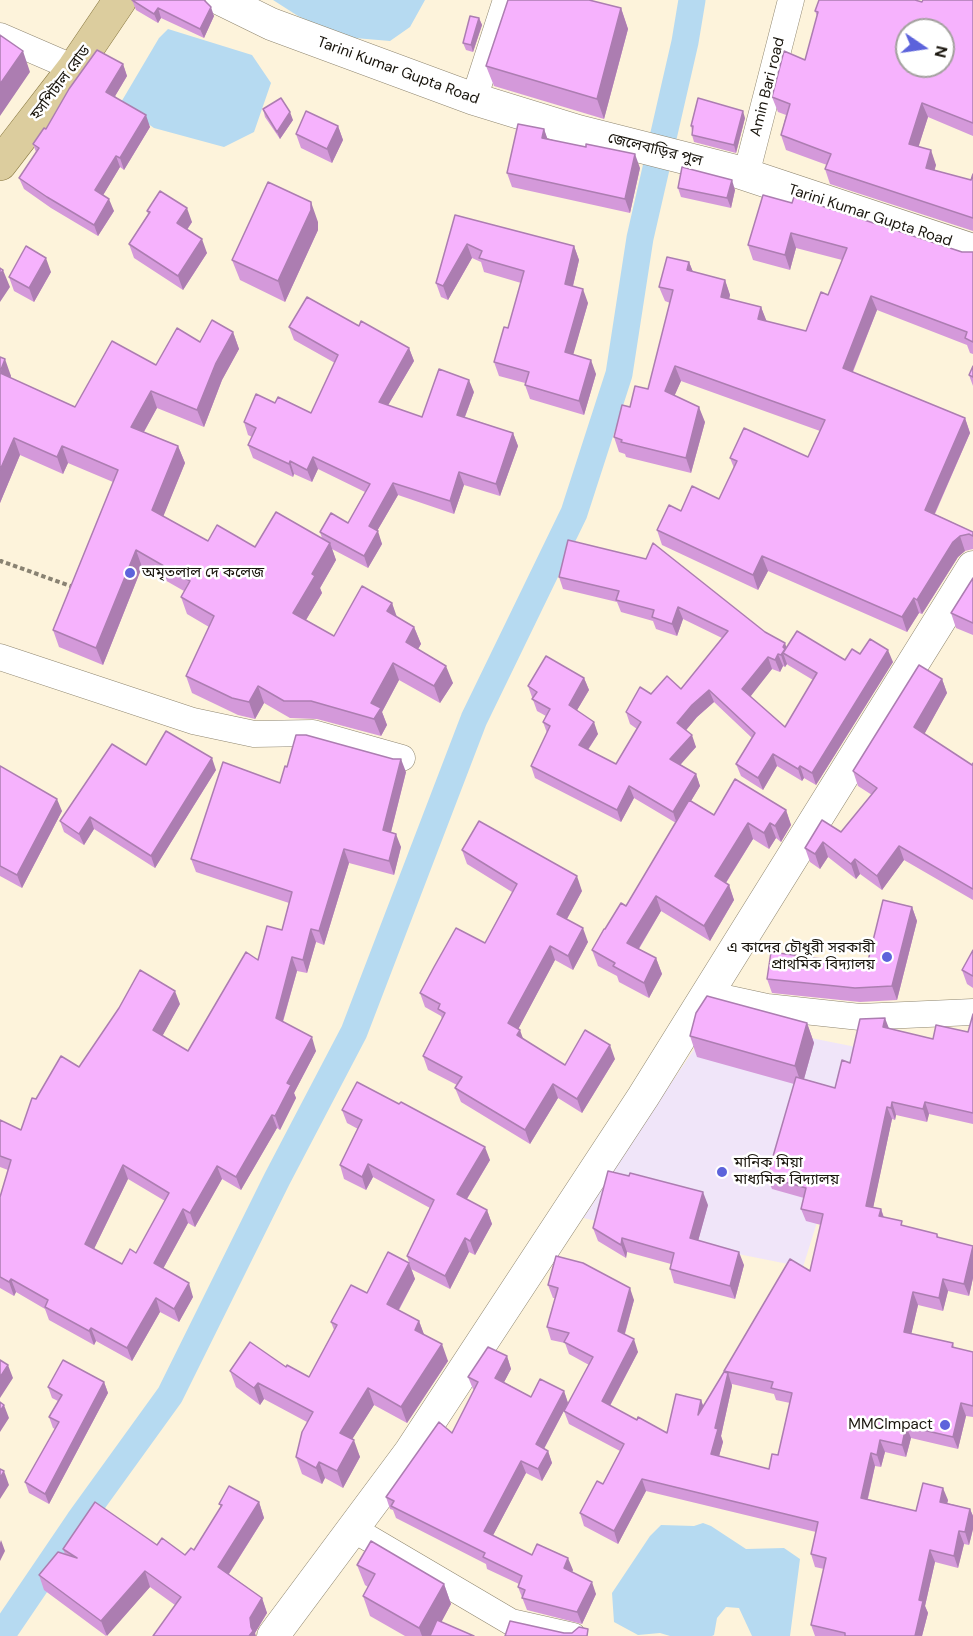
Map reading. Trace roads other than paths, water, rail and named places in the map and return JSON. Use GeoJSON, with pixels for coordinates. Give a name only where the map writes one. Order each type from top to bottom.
{"type":"FeatureCollection","features":[{"type":"Feature","properties":{"kind":"main road","name":"হসপিটাল রোড"},"geometry":{"type":"LineString","coordinates":[[0,164],[74,68],[120,0]]}},
{"type":"Feature","properties":{"kind":"street","name":"Tarini Kumar Gupta Road"},"geometry":{"type":"LineString","coordinates":[[222,0],[272,24],[474,99],[578,131]]}},
{"type":"Feature","properties":{"kind":"street"},"geometry":{"type":"LineString","coordinates":[[474,99],[506,0]]}},
{"type":"Feature","properties":{"kind":"street","name":"Amin Bari road"},"geometry":{"type":"LineString","coordinates":[[739,172],[791,0]]}},
{"type":"Feature","properties":{"kind":"street"},"geometry":{"type":"LineString","coordinates":[[0,36],[74,68]]}},
{"type":"Feature","properties":{"kind":"street","name":"জেলেবাড়ির পুল"},"geometry":{"type":"LineString","coordinates":[[578,131],[739,172]]}},
{"type":"Feature","properties":{"kind":"street","name":"Tarini Kumar Gupta Road"},"geometry":{"type":"LineString","coordinates":[[739,172],[973,250]]}},
{"type":"Feature","properties":{"kind":"street"},"geometry":{"type":"LineString","coordinates":[[273,1636],[410,1452],[643,1097],[973,567]]}},
{"type":"Feature","properties":{"kind":"street"},"geometry":{"type":"LineString","coordinates":[[0,657],[193,721],[255,734],[313,733],[402,759]]}},
{"type":"Feature","properties":{"kind":"street"},"geometry":{"type":"LineString","coordinates":[[707,994],[767,1007],[860,1017],[973,1012]]}},
{"type":"Feature","properties":{"kind":"street"},"geometry":{"type":"LineString","coordinates":[[353,1529],[511,1622],[573,1636]]}},
{"type":"Feature","properties":{"kind":"water"},"geometry":{"type":"Polygon","coordinates":[[[273,0],[425,0],[410,27],[390,41],[343,37],[298,16],[273,0]]]}},
{"type":"Feature","properties":{"kind":"water"},"geometry":{"type":"Polygon","coordinates":[[[168,29],[252,55],[271,83],[254,132],[224,147],[154,128],[120,104],[159,38],[168,29]]]}},
{"type":"Feature","properties":{"kind":"water"},"geometry":{"type":"Polygon","coordinates":[[[703,1523],[746,1549],[784,1548],[800,1559],[790,1636],[752,1636],[739,1608],[726,1607],[717,1618],[712,1636],[670,1636],[660,1633],[638,1635],[614,1622],[612,1593],[650,1536],[661,1525],[694,1526],[703,1523]]]}},
{"type":"Feature","properties":{"kind":"waterway"},"geometry":{"type":"LineString","coordinates":[[1,1636],[79,1521],[170,1395],[277,1179],[354,1032],[474,719],[574,513],[619,374],[640,238],[685,42],[692,0]]}},
{"type":"Feature","properties":{"kind":"place","name":"অমৃতলাল দে কলেজ"},"geometry":{"type":"Point","coordinates":[130,573]}},
{"type":"Feature","properties":{"kind":"place","name":"এ কাদের চৌধুরী সরকারী প্রাথমিক বিদ্যালয়"},"geometry":{"type":"Point","coordinates":[887,957]}},
{"type":"Feature","properties":{"kind":"place","name":"মানিক মিয়া মাধ্যমিক বিদ্যালয়"},"geometry":{"type":"Point","coordinates":[722,1172]}},
{"type":"Feature","properties":{"kind":"place","name":"MMCImpact"},"geometry":{"type":"Point","coordinates":[945,1425]}}]}
